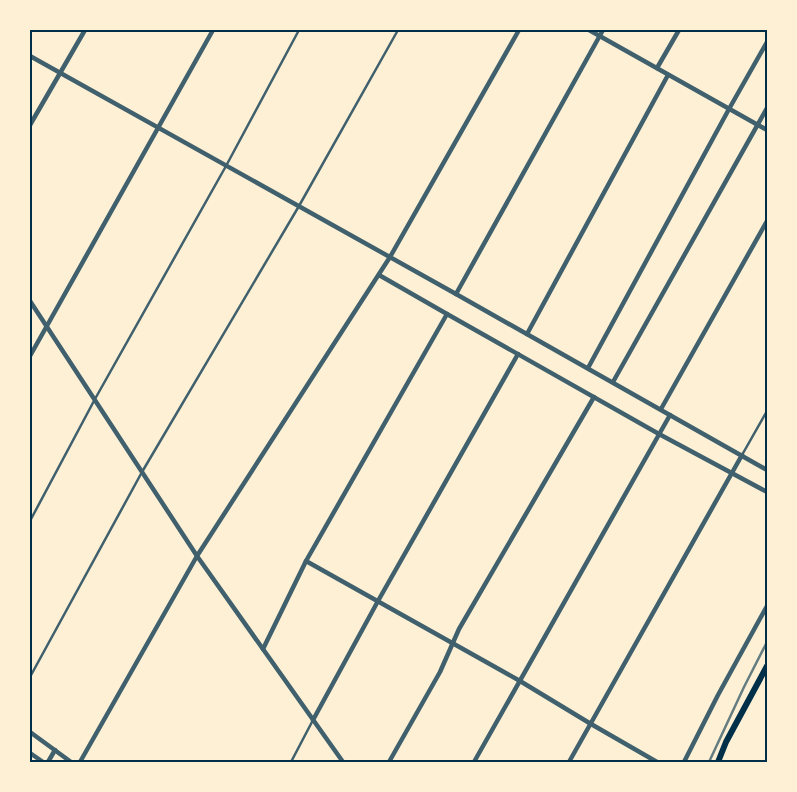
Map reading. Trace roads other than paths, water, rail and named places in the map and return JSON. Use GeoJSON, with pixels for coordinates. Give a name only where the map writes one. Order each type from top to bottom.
{"type":"FeatureCollection","features":[{"type":"Feature","properties":{"kind":"main road"},"geometry":{"type":"LineString","coordinates":[[718,762],[726,742],[767,666]]}},
{"type":"Feature","properties":{"kind":"street"},"geometry":{"type":"LineString","coordinates":[[30,125],[85,30]]}},
{"type":"Feature","properties":{"kind":"street"},"geometry":{"type":"LineString","coordinates":[[30,356],[213,30]]}},
{"type":"Feature","properties":{"kind":"street"},"geometry":{"type":"LineString","coordinates":[[80,762],[197,556],[390,257],[519,30]]}},
{"type":"Feature","properties":{"kind":"street"},"geometry":{"type":"LineString","coordinates":[[589,30],[767,130]]}},
{"type":"Feature","properties":{"kind":"street"},"geometry":{"type":"LineString","coordinates":[[456,294],[603,30]]}},
{"type":"Feature","properties":{"kind":"street"},"geometry":{"type":"LineString","coordinates":[[657,68],[679,30]]}},
{"type":"Feature","properties":{"kind":"street"},"geometry":{"type":"LineString","coordinates":[[588,368],[767,42]]}},
{"type":"Feature","properties":{"kind":"street"},"geometry":{"type":"LineString","coordinates":[[30,56],[767,470]]}},
{"type":"Feature","properties":{"kind":"street"},"geometry":{"type":"LineString","coordinates":[[527,334],[668,75]]}},
{"type":"Feature","properties":{"kind":"street"},"geometry":{"type":"LineString","coordinates":[[612,382],[767,108]]}},
{"type":"Feature","properties":{"kind":"street"},"geometry":{"type":"LineString","coordinates":[[660,409],[767,221]]}},
{"type":"Feature","properties":{"kind":"street"},"geometry":{"type":"LineString","coordinates":[[379,275],[660,434],[767,492]]}},
{"type":"Feature","properties":{"kind":"street"},"geometry":{"type":"LineString","coordinates":[[30,301],[197,556],[343,762]]}},
{"type":"Feature","properties":{"kind":"street"},"geometry":{"type":"LineString","coordinates":[[263,649],[306,561],[447,314]]}},
{"type":"Feature","properties":{"kind":"street"},"geometry":{"type":"LineString","coordinates":[[313,720],[518,354]]}},
{"type":"Feature","properties":{"kind":"street"},"geometry":{"type":"LineString","coordinates":[[389,762],[440,672],[459,629],[594,397]]}},
{"type":"Feature","properties":{"kind":"street"},"geometry":{"type":"LineString","coordinates":[[474,762],[670,415]]}},
{"type":"Feature","properties":{"kind":"street"},"geometry":{"type":"LineString","coordinates":[[570,762],[742,455]]}},
{"type":"Feature","properties":{"kind":"street"},"geometry":{"type":"LineString","coordinates":[[306,561],[520,681],[657,762]]}},
{"type":"Feature","properties":{"kind":"street"},"geometry":{"type":"LineString","coordinates":[[684,762],[767,606]]}},
{"type":"Feature","properties":{"kind":"street"},"geometry":{"type":"LineString","coordinates":[[30,732],[71,762]]}},
{"type":"Feature","properties":{"kind":"street"},"geometry":{"type":"LineString","coordinates":[[48,762],[55,750]]}},
{"type":"Feature","properties":{"kind":"street"},"geometry":{"type":"LineString","coordinates":[[30,753],[43,762]]}},
{"type":"Feature","properties":{"kind":"lane"},"geometry":{"type":"LineString","coordinates":[[30,521],[94,399],[226,166],[299,30]]}},
{"type":"Feature","properties":{"kind":"lane"},"geometry":{"type":"LineString","coordinates":[[30,677],[142,472],[299,206],[398,30]]}},
{"type":"Feature","properties":{"kind":"lane"},"geometry":{"type":"LineString","coordinates":[[742,455],[767,411]]}},
{"type":"Feature","properties":{"kind":"lane"},"geometry":{"type":"LineString","coordinates":[[291,762],[313,720]]}},
{"type":"Feature","properties":{"kind":"railway"},"geometry":{"type":"LineString","coordinates":[[709,762],[767,642]]}}]}
